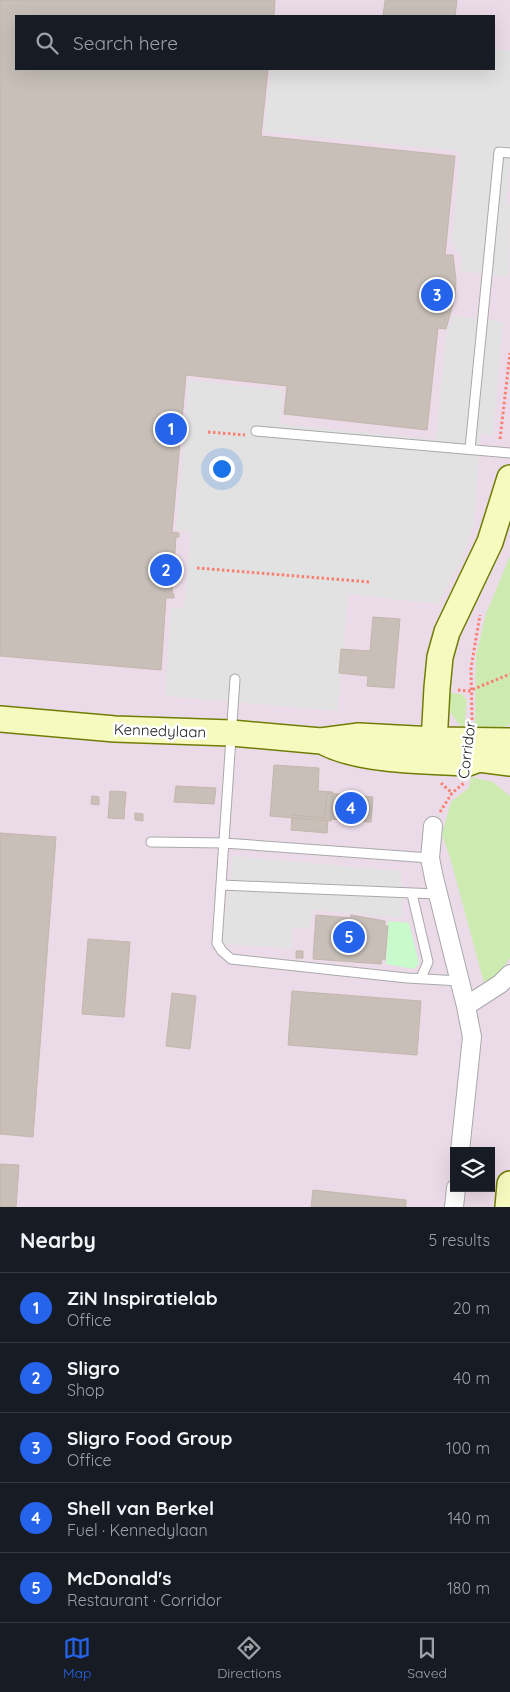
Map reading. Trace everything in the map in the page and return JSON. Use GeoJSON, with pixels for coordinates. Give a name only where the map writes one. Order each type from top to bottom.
{"type":"FeatureCollection","features":[{"type":"Feature","properties":{"kind":"street"},"geometry":{"type":"LineString","coordinates":[[433,751],[439,665],[446,632],[490,542],[510,478]]}},
{"type":"Feature","properties":{"kind":"street","name":"Kennedylaan"},"geometry":{"type":"LineString","coordinates":[[0,719],[115,729],[231,733],[321,741],[359,736],[433,751],[469,752],[510,740]]}},
{"type":"Feature","properties":{"kind":"street","name":"Kennedylaan"},"geometry":{"type":"LineString","coordinates":[[469,752],[479,759],[510,763]]}},
{"type":"Feature","properties":{"kind":"street","name":"Kennedylaan"},"geometry":{"type":"LineString","coordinates":[[469,752],[478,772],[510,776]]}},
{"type":"Feature","properties":{"kind":"street"},"geometry":{"type":"LineString","coordinates":[[434,826],[430,858],[472,1037],[460,1147]]}},
{"type":"Feature","properties":{"kind":"street"},"geometry":{"type":"LineString","coordinates":[[466,1006],[500,984],[510,974]]}},
{"type":"Feature","properties":{"kind":"street"},"geometry":{"type":"LineString","coordinates":[[508,1207],[510,1184]]}},
{"type":"Feature","properties":{"kind":"street"},"geometry":{"type":"LineString","coordinates":[[454,1207],[456,1192]]}},
{"type":"Feature","properties":{"kind":"lane"},"geometry":{"type":"LineString","coordinates":[[470,449],[499,152],[510,153]]}},
{"type":"Feature","properties":{"kind":"lane"},"geometry":{"type":"LineString","coordinates":[[256,431],[510,453]]}},
{"type":"Feature","properties":{"kind":"lane"},"geometry":{"type":"LineString","coordinates":[[235,679],[217,943],[222,952],[231,959],[460,981]]}},
{"type":"Feature","properties":{"kind":"lane"},"geometry":{"type":"LineString","coordinates":[[151,842],[224,843],[430,858]]}},
{"type":"Feature","properties":{"kind":"lane"},"geometry":{"type":"LineString","coordinates":[[221,885],[437,894]]}},
{"type":"Feature","properties":{"kind":"lane"},"geometry":{"type":"LineString","coordinates":[[412,894],[428,962],[421,978]]}},
{"type":"Feature","properties":{"kind":"path"},"geometry":{"type":"LineString","coordinates":[[208,432],[246,435]]}},
{"type":"Feature","properties":{"kind":"path"},"geometry":{"type":"LineString","coordinates":[[197,568],[370,582]]}},
{"type":"Feature","properties":{"kind":"path","name":"Corridor"},"geometry":{"type":"LineString","coordinates":[[434,826],[442,806],[452,793],[463,786],[472,719],[469,691],[470,668],[483,608]]}},
{"type":"Feature","properties":{"kind":"path"},"geometry":{"type":"LineString","coordinates":[[469,691],[510,674]]}},
{"type":"Feature","properties":{"kind":"shaded area"},"geometry":{"type":"Polygon","coordinates":[[[0,0],[510,0],[510,1207],[0,1207],[0,0]]]}},
{"type":"Feature","properties":{"kind":"shaded area"},"geometry":{"type":"Polygon","coordinates":[[[495,49],[510,51],[510,162],[506,204],[510,204],[509,277],[460,271],[462,258],[452,242],[460,151],[264,132],[271,70],[495,70],[495,49]]]}},
{"type":"Feature","properties":{"kind":"shaded area"},"geometry":{"type":"Polygon","coordinates":[[[454,316],[503,322],[493,435],[481,433],[474,524],[462,559],[438,604],[348,594],[338,711],[165,696],[171,607],[184,608],[191,531],[176,530],[189,380],[283,390],[280,424],[436,440],[446,334],[454,316]]]}},
{"type":"Feature","properties":{"kind":"shaded area"},"geometry":{"type":"Polygon","coordinates":[[[233,856],[401,871],[403,918],[312,910],[310,928],[293,928],[291,948],[221,944],[233,856]]]}},
{"type":"Feature","properties":{"kind":"green space"},"geometry":{"type":"Polygon","coordinates":[[[510,556],[510,724],[494,732],[475,733],[476,655],[486,614],[510,556]]]}},
{"type":"Feature","properties":{"kind":"green space"},"geometry":{"type":"Polygon","coordinates":[[[447,693],[462,694],[467,700],[464,729],[451,713],[447,693]]]}},
{"type":"Feature","properties":{"kind":"green space"},"geometry":{"type":"Polygon","coordinates":[[[471,777],[493,782],[510,796],[510,958],[498,974],[484,983],[450,857],[442,835],[452,801],[469,788],[471,777]]]}},
{"type":"Feature","properties":{"kind":"green space"},"geometry":{"type":"Polygon","coordinates":[[[388,921],[409,923],[419,963],[414,969],[386,964],[388,921]]]}},
{"type":"Feature","properties":{"kind":"building"},"geometry":{"type":"Polygon","coordinates":[[[0,0],[275,0],[274,15],[15,15],[15,70],[268,70],[261,136],[455,156],[445,255],[453,255],[456,280],[455,297],[446,329],[438,328],[427,430],[284,414],[287,386],[186,375],[172,532],[179,533],[179,537],[176,537],[172,593],[174,598],[166,598],[161,670],[0,656],[0,0]]]}},
{"type":"Feature","properties":{"kind":"building"},"geometry":{"type":"Polygon","coordinates":[[[385,0],[457,0],[455,15],[383,15],[385,0]]]}},
{"type":"Feature","properties":{"kind":"building"},"geometry":{"type":"Polygon","coordinates":[[[373,617],[400,619],[394,688],[367,686],[368,676],[339,673],[341,649],[370,651],[373,617]]]}},
{"type":"Feature","properties":{"kind":"building"},"geometry":{"type":"Polygon","coordinates":[[[274,765],[319,768],[318,791],[333,792],[331,821],[270,816],[274,765]]]}},
{"type":"Feature","properties":{"kind":"building"},"geometry":{"type":"Polygon","coordinates":[[[176,786],[216,788],[214,804],[174,802],[176,786]]]}},
{"type":"Feature","properties":{"kind":"building"},"geometry":{"type":"Polygon","coordinates":[[[110,791],[126,792],[124,819],[108,818],[110,791]]]}},
{"type":"Feature","properties":{"kind":"building"},"geometry":{"type":"Polygon","coordinates":[[[327,793],[373,797],[371,822],[328,819],[327,833],[291,830],[292,815],[325,818],[327,793]]]}},
{"type":"Feature","properties":{"kind":"building"},"geometry":{"type":"Polygon","coordinates":[[[92,796],[99,797],[99,805],[91,804],[92,796]]]}},
{"type":"Feature","properties":{"kind":"building"},"geometry":{"type":"Polygon","coordinates":[[[135,813],[143,814],[143,821],[135,820],[135,813]]]}},
{"type":"Feature","properties":{"kind":"building"},"geometry":{"type":"Polygon","coordinates":[[[0,833],[56,837],[33,1137],[0,1134],[0,833]]]}},
{"type":"Feature","properties":{"kind":"building"},"geometry":{"type":"Polygon","coordinates":[[[316,915],[351,918],[351,915],[385,921],[385,926],[388,926],[385,960],[382,959],[381,964],[313,959],[316,915]]]}},
{"type":"Feature","properties":{"kind":"building"},"geometry":{"type":"Polygon","coordinates":[[[88,939],[130,942],[124,1017],[82,1014],[88,939]]]}},
{"type":"Feature","properties":{"kind":"building"},"geometry":{"type":"Polygon","coordinates":[[[296,951],[303,951],[303,958],[296,958],[296,951]]]}},
{"type":"Feature","properties":{"kind":"building"},"geometry":{"type":"Polygon","coordinates":[[[292,991],[421,1001],[417,1055],[288,1045],[292,991]]]}},
{"type":"Feature","properties":{"kind":"building"},"geometry":{"type":"Polygon","coordinates":[[[172,993],[196,996],[190,1049],[166,1046],[172,993]]]}},
{"type":"Feature","properties":{"kind":"building"},"geometry":{"type":"Polygon","coordinates":[[[0,1164],[19,1165],[16,1207],[0,1207],[0,1164]]]}},
{"type":"Feature","properties":{"kind":"building"},"geometry":{"type":"Polygon","coordinates":[[[313,1190],[406,1200],[406,1207],[311,1207],[313,1190]]]}},
{"type":"Feature","properties":{"kind":"place","name":"Sligro Food Group"},"geometry":{"type":"Point","coordinates":[437,295]}},
{"type":"Feature","properties":{"kind":"place","name":"ZiN Inspiratielab"},"geometry":{"type":"Point","coordinates":[171,429]}},
{"type":"Feature","properties":{"kind":"place","name":"Sligro"},"geometry":{"type":"Point","coordinates":[166,570]}},
{"type":"Feature","properties":{"kind":"place","name":"Shell van Berkel"},"geometry":{"type":"Point","coordinates":[351,808]}},
{"type":"Feature","properties":{"kind":"place","name":"McDonald's"},"geometry":{"type":"Point","coordinates":[349,937]}}]}
